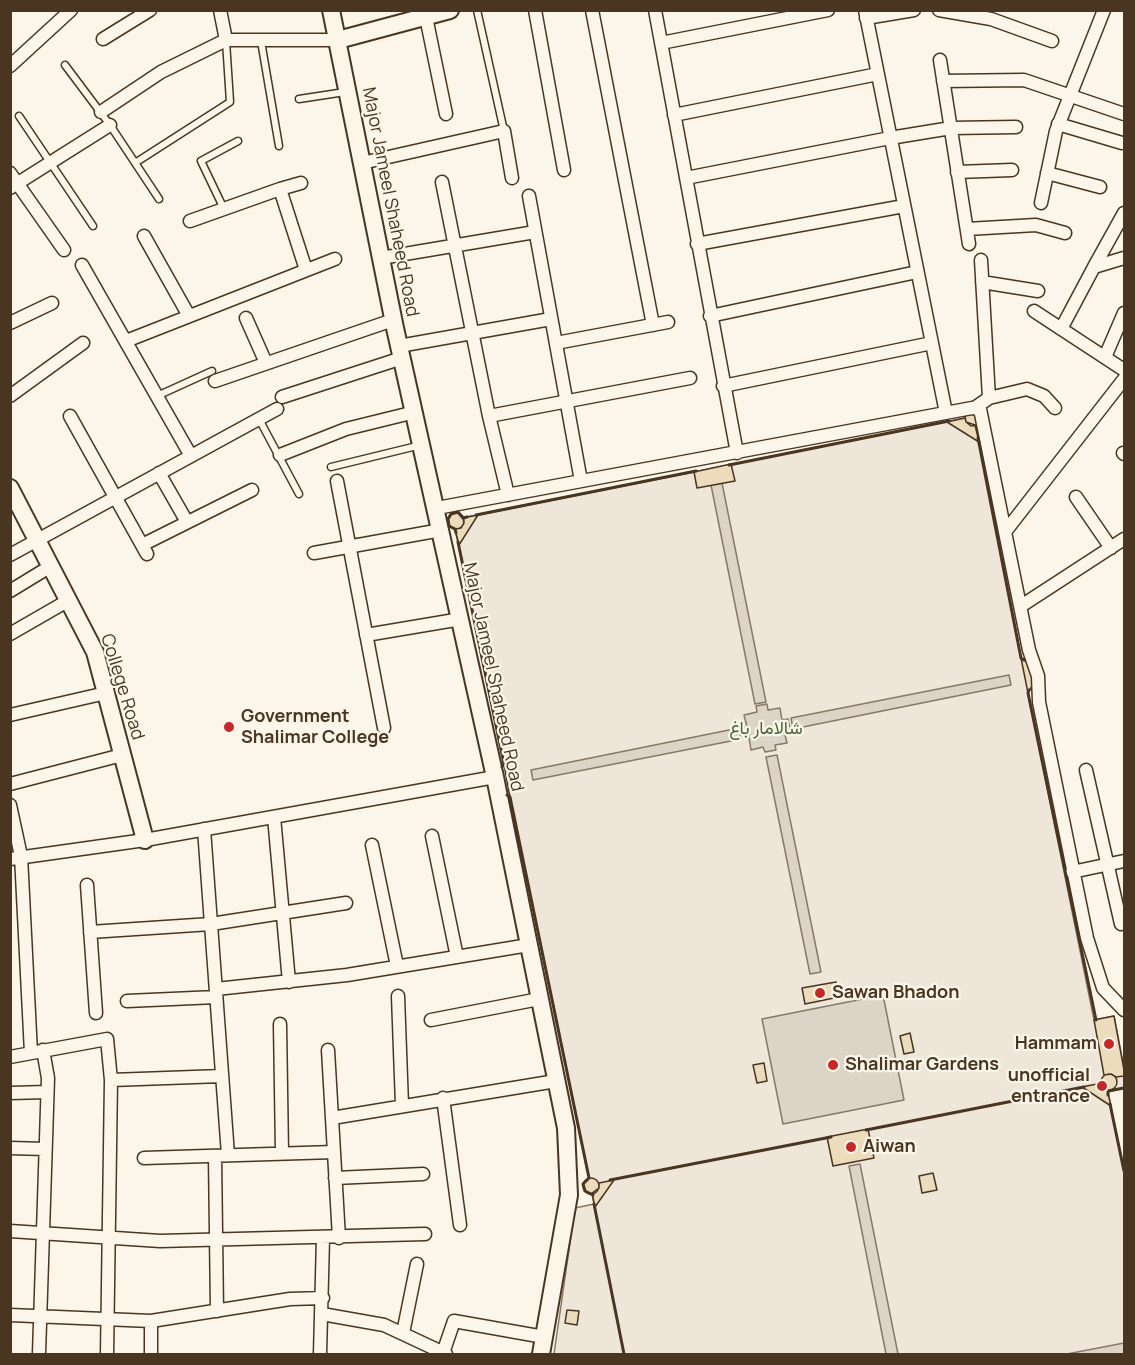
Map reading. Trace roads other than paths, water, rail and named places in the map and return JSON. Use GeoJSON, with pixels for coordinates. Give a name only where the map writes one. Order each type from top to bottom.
{"type":"FeatureCollection","features":[{"type":"Feature","properties":{"kind":"street"},"geometry":{"type":"LineString","coordinates":[[11,65],[71,10]]}},
{"type":"Feature","properties":{"kind":"street"},"geometry":{"type":"LineString","coordinates":[[103,39],[150,10]]}},
{"type":"Feature","properties":{"kind":"street"},"geometry":{"type":"LineString","coordinates":[[220,10],[226,40]]}},
{"type":"Feature","properties":{"kind":"street","name":"Major Jameel Shaheed Road"},"geometry":{"type":"LineString","coordinates":[[331,10],[393,320],[423,445],[495,777],[566,1128],[569,1195],[541,1354]]}},
{"type":"Feature","properties":{"kind":"street"},"geometry":{"type":"LineString","coordinates":[[101,112],[161,72],[226,40],[338,39],[450,10]]}},
{"type":"Feature","properties":{"kind":"street"},"geometry":{"type":"LineString","coordinates":[[535,10],[564,170]]}},
{"type":"Feature","properties":{"kind":"street"},"geometry":{"type":"LineString","coordinates":[[592,10],[653,325]]}},
{"type":"Feature","properties":{"kind":"street"},"geometry":{"type":"LineString","coordinates":[[655,10],[737,453]]}},
{"type":"Feature","properties":{"kind":"street"},"geometry":{"type":"LineString","coordinates":[[661,43],[828,10]]}},
{"type":"Feature","properties":{"kind":"street"},"geometry":{"type":"LineString","coordinates":[[914,10],[866,14],[946,413]]}},
{"type":"Feature","properties":{"kind":"street"},"geometry":{"type":"LineString","coordinates":[[939,10],[987,14],[1052,41]]}},
{"type":"Feature","properties":{"kind":"street"},"geometry":{"type":"LineString","coordinates":[[1041,203],[1058,124],[1068,95],[1100,25],[1104,10]]}},
{"type":"Feature","properties":{"kind":"street"},"geometry":{"type":"LineString","coordinates":[[426,17],[446,114]]}},
{"type":"Feature","properties":{"kind":"street"},"geometry":{"type":"LineString","coordinates":[[940,60],[969,244]]}},
{"type":"Feature","properties":{"kind":"street"},"geometry":{"type":"LineString","coordinates":[[674,115],[878,74]]}},
{"type":"Feature","properties":{"kind":"street"},"geometry":{"type":"LineString","coordinates":[[943,81],[1024,80],[1123,110]]}},
{"type":"Feature","properties":{"kind":"street"},"geometry":{"type":"LineString","coordinates":[[64,250],[13,182],[50,163],[110,124]]}},
{"type":"Feature","properties":{"kind":"street"},"geometry":{"type":"LineString","coordinates":[[1058,124],[1122,143]]}},
{"type":"Feature","properties":{"kind":"street"},"geometry":{"type":"LineString","coordinates":[[686,178],[890,138],[951,129],[1016,127]]}},
{"type":"Feature","properties":{"kind":"street"},"geometry":{"type":"LineString","coordinates":[[362,163],[504,131],[512,178]]}},
{"type":"Feature","properties":{"kind":"street"},"geometry":{"type":"LineString","coordinates":[[957,172],[1012,170]]}},
{"type":"Feature","properties":{"kind":"street"},"geometry":{"type":"LineString","coordinates":[[1047,173],[1100,187]]}},
{"type":"Feature","properties":{"kind":"street"},"geometry":{"type":"LineString","coordinates":[[442,182],[489,416],[508,495]]}},
{"type":"Feature","properties":{"kind":"street"},"geometry":{"type":"LineString","coordinates":[[190,221],[301,183]]}},
{"type":"Feature","properties":{"kind":"street"},"geometry":{"type":"LineString","coordinates":[[280,189],[306,270]]}},
{"type":"Feature","properties":{"kind":"street"},"geometry":{"type":"LineString","coordinates":[[529,196],[581,481]]}},
{"type":"Feature","properties":{"kind":"street"},"geometry":{"type":"LineString","coordinates":[[698,244],[904,206]]}},
{"type":"Feature","properties":{"kind":"street"},"geometry":{"type":"LineString","coordinates":[[1061,329],[1125,213]]}},
{"type":"Feature","properties":{"kind":"street"},"geometry":{"type":"LineString","coordinates":[[967,230],[1036,225],[1065,232]]}},
{"type":"Feature","properties":{"kind":"street"},"geometry":{"type":"LineString","coordinates":[[381,258],[535,232]]}},
{"type":"Feature","properties":{"kind":"street"},"geometry":{"type":"LineString","coordinates":[[144,236],[189,316]]}},
{"type":"Feature","properties":{"kind":"street"},"geometry":{"type":"LineString","coordinates":[[1094,267],[1125,258]]}},
{"type":"Feature","properties":{"kind":"street"},"geometry":{"type":"LineString","coordinates":[[126,341],[335,259]]}},
{"type":"Feature","properties":{"kind":"street"},"geometry":{"type":"LineString","coordinates":[[981,260],[989,398]]}},
{"type":"Feature","properties":{"kind":"street"},"geometry":{"type":"LineString","coordinates":[[82,266],[191,456]]}},
{"type":"Feature","properties":{"kind":"street"},"geometry":{"type":"LineString","coordinates":[[710,316],[917,272]]}},
{"type":"Feature","properties":{"kind":"street"},"geometry":{"type":"LineString","coordinates":[[982,282],[1038,291]]}},
{"type":"Feature","properties":{"kind":"street"},"geometry":{"type":"LineString","coordinates":[[10,322],[52,303]]}},
{"type":"Feature","properties":{"kind":"street"},"geometry":{"type":"LineString","coordinates":[[1034,311],[1125,370]]}},
{"type":"Feature","properties":{"kind":"street"},"geometry":{"type":"LineString","coordinates":[[1105,357],[1125,312]]}},
{"type":"Feature","properties":{"kind":"street"},"geometry":{"type":"LineString","coordinates":[[246,318],[266,363]]}},
{"type":"Feature","properties":{"kind":"street"},"geometry":{"type":"LineString","coordinates":[[282,397],[401,352],[472,333],[551,319]]}},
{"type":"Feature","properties":{"kind":"street"},"geometry":{"type":"LineString","coordinates":[[214,376],[266,363],[393,320]]}},
{"type":"Feature","properties":{"kind":"street"},"geometry":{"type":"LineString","coordinates":[[556,343],[668,322]]}},
{"type":"Feature","properties":{"kind":"street"},"geometry":{"type":"LineString","coordinates":[[10,396],[83,343]]}},
{"type":"Feature","properties":{"kind":"street"},"geometry":{"type":"LineString","coordinates":[[723,386],[932,343]]}},
{"type":"Feature","properties":{"kind":"street"},"geometry":{"type":"LineString","coordinates":[[489,416],[690,378]]}},
{"type":"Feature","properties":{"kind":"street"},"geometry":{"type":"LineString","coordinates":[[1005,532],[1125,380]]}},
{"type":"Feature","properties":{"kind":"street"},"geometry":{"type":"LineString","coordinates":[[436,508],[976,407],[989,398],[1027,389],[1044,396],[1055,408]]}},
{"type":"Feature","properties":{"kind":"street"},"geometry":{"type":"LineString","coordinates":[[976,407],[983,413],[1029,650],[1038,676],[1039,702],[1072,872],[1099,979],[1103,988],[1125,1010]]}},
{"type":"Feature","properties":{"kind":"street"},"geometry":{"type":"LineString","coordinates":[[10,555],[277,409]]}},
{"type":"Feature","properties":{"kind":"street"},"geometry":{"type":"LineString","coordinates":[[280,455],[346,429],[415,412]]}},
{"type":"Feature","properties":{"kind":"street"},"geometry":{"type":"LineString","coordinates":[[70,416],[144,550],[187,522],[252,490]]}},
{"type":"Feature","properties":{"kind":"street"},"geometry":{"type":"LineString","coordinates":[[159,473],[187,522]]}},
{"type":"Feature","properties":{"kind":"street"},"geometry":{"type":"LineString","coordinates":[[337,481],[384,728]]}},
{"type":"Feature","properties":{"kind":"street","name":"College Road"},"geometry":{"type":"LineString","coordinates":[[11,492],[95,652],[145,840]]}},
{"type":"Feature","properties":{"kind":"street"},"geometry":{"type":"LineString","coordinates":[[1076,497],[1112,548]]}},
{"type":"Feature","properties":{"kind":"street"},"geometry":{"type":"LineString","coordinates":[[314,554],[441,530]]}},
{"type":"Feature","properties":{"kind":"street"},"geometry":{"type":"LineString","coordinates":[[1021,606],[1125,540]]}},
{"type":"Feature","properties":{"kind":"street"},"geometry":{"type":"LineString","coordinates":[[10,591],[51,566]]}},
{"type":"Feature","properties":{"kind":"street"},"geometry":{"type":"LineString","coordinates":[[10,634],[69,600]]}},
{"type":"Feature","properties":{"kind":"street"},"geometry":{"type":"LineString","coordinates":[[366,635],[461,619]]}},
{"type":"Feature","properties":{"kind":"street"},"geometry":{"type":"LineString","coordinates":[[10,715],[106,693]]}},
{"type":"Feature","properties":{"kind":"street"},"geometry":{"type":"LineString","coordinates":[[10,784],[122,755]]}},
{"type":"Feature","properties":{"kind":"street"},"geometry":{"type":"LineString","coordinates":[[1086,770],[1121,924],[1125,923]]}},
{"type":"Feature","properties":{"kind":"street"},"geometry":{"type":"LineString","coordinates":[[16,857],[145,840],[495,777]]}},
{"type":"Feature","properties":{"kind":"street"},"geometry":{"type":"LineString","coordinates":[[10,806],[37,1052],[47,1092],[39,1354]]}},
{"type":"Feature","properties":{"kind":"street"},"geometry":{"type":"LineString","coordinates":[[274,817],[289,982]]}},
{"type":"Feature","properties":{"kind":"street"},"geometry":{"type":"LineString","coordinates":[[204,829],[228,1155]]}},
{"type":"Feature","properties":{"kind":"street"},"geometry":{"type":"LineString","coordinates":[[432,836],[457,957]]}},
{"type":"Feature","properties":{"kind":"street"},"geometry":{"type":"LineString","coordinates":[[372,845],[397,966]]}},
{"type":"Feature","properties":{"kind":"street"},"geometry":{"type":"LineString","coordinates":[[1072,872],[1125,861]]}},
{"type":"Feature","properties":{"kind":"street"},"geometry":{"type":"LineString","coordinates":[[87,885],[96,1013]]}},
{"type":"Feature","properties":{"kind":"street"},"geometry":{"type":"LineString","coordinates":[[90,932],[211,924],[346,903]]}},
{"type":"Feature","properties":{"kind":"street"},"geometry":{"type":"LineString","coordinates":[[127,1001],[216,993],[529,945]]}},
{"type":"Feature","properties":{"kind":"street"},"geometry":{"type":"LineString","coordinates":[[398,996],[402,1105]]}},
{"type":"Feature","properties":{"kind":"street"},"geometry":{"type":"LineString","coordinates":[[431,1020],[539,999]]}},
{"type":"Feature","properties":{"kind":"street"},"geometry":{"type":"LineString","coordinates":[[280,1024],[282,1153]]}},
{"type":"Feature","properties":{"kind":"street"},"geometry":{"type":"LineString","coordinates":[[10,1057],[107,1039],[111,1080],[107,1354]]}},
{"type":"Feature","properties":{"kind":"street"},"geometry":{"type":"LineString","coordinates":[[327,1050],[339,1238]]}},
{"type":"Feature","properties":{"kind":"street"},"geometry":{"type":"LineString","coordinates":[[111,1080],[222,1076]]}},
{"type":"Feature","properties":{"kind":"street"},"geometry":{"type":"LineString","coordinates":[[332,1118],[556,1081]]}},
{"type":"Feature","properties":{"kind":"street"},"geometry":{"type":"LineString","coordinates":[[10,1093],[47,1092]]}},
{"type":"Feature","properties":{"kind":"street"},"geometry":{"type":"LineString","coordinates":[[443,1098],[460,1225]]}},
{"type":"Feature","properties":{"kind":"street"},"geometry":{"type":"LineString","coordinates":[[10,1148],[45,1149]]}},
{"type":"Feature","properties":{"kind":"street"},"geometry":{"type":"LineString","coordinates":[[144,1158],[334,1152]]}},
{"type":"Feature","properties":{"kind":"street"},"geometry":{"type":"LineString","coordinates":[[215,1156],[217,1311]]}},
{"type":"Feature","properties":{"kind":"street"},"geometry":{"type":"LineString","coordinates":[[335,1178],[423,1174]]}},
{"type":"Feature","properties":{"kind":"street"},"geometry":{"type":"LineString","coordinates":[[10,1232],[160,1241],[424,1234]]}},
{"type":"Feature","properties":{"kind":"street"},"geometry":{"type":"LineString","coordinates":[[317,1354],[323,1298],[323,1238]]}},
{"type":"Feature","properties":{"kind":"street"},"geometry":{"type":"LineString","coordinates":[[403,1333],[417,1264]]}},
{"type":"Feature","properties":{"kind":"street"},"geometry":{"type":"LineString","coordinates":[[10,1315],[151,1321],[290,1299],[323,1298]]}},
{"type":"Feature","properties":{"kind":"street"},"geometry":{"type":"LineString","coordinates":[[322,1314],[384,1325],[444,1354],[454,1321],[544,1336]]}},
{"type":"Feature","properties":{"kind":"street"},"geometry":{"type":"LineString","coordinates":[[151,1321],[151,1354]]}},
{"type":"Feature","properties":{"kind":"lane"},"geometry":{"type":"LineString","coordinates":[[477,10],[504,131]]}},
{"type":"Feature","properties":{"kind":"lane"},"geometry":{"type":"LineString","coordinates":[[135,163],[230,102],[226,40]]}},
{"type":"Feature","properties":{"kind":"lane"},"geometry":{"type":"LineString","coordinates":[[261,40],[279,146]]}},
{"type":"Feature","properties":{"kind":"lane"},"geometry":{"type":"LineString","coordinates":[[65,65],[110,124],[159,199]]}},
{"type":"Feature","properties":{"kind":"lane"},"geometry":{"type":"LineString","coordinates":[[298,99],[348,91]]}},
{"type":"Feature","properties":{"kind":"lane"},"geometry":{"type":"LineString","coordinates":[[19,116],[93,226]]}},
{"type":"Feature","properties":{"kind":"lane"},"geometry":{"type":"LineString","coordinates":[[224,208],[201,161],[238,141]]}},
{"type":"Feature","properties":{"kind":"lane"},"geometry":{"type":"LineString","coordinates":[[157,396],[214,376]]}},
{"type":"Feature","properties":{"kind":"lane"},"geometry":{"type":"LineString","coordinates":[[259,419],[299,494]]}},
{"type":"Feature","properties":{"kind":"lane"},"geometry":{"type":"LineString","coordinates":[[331,467],[423,445]]}},
{"type":"Feature","properties":{"kind":"place","name":"Government Shalimar College"},"geometry":{"type":"Point","coordinates":[229,727]}},
{"type":"Feature","properties":{"kind":"place","name":"Sawan Bhadon"},"geometry":{"type":"Point","coordinates":[820,993]}},
{"type":"Feature","properties":{"kind":"place","name":"Hammam"},"geometry":{"type":"Point","coordinates":[1109,1044]}},
{"type":"Feature","properties":{"kind":"place","name":"Shalimar Gardens"},"geometry":{"type":"Point","coordinates":[833,1065]}},
{"type":"Feature","properties":{"kind":"place","name":"unofficial entrance"},"geometry":{"type":"Point","coordinates":[1102,1086]}},
{"type":"Feature","properties":{"kind":"place","name":"Aiwan"},"geometry":{"type":"Point","coordinates":[851,1147]}},
{"type":"Feature","properties":{"kind":"park label","name":"شالامار باغ"},"geometry":{"type":"Point","coordinates":[766,729]}}]}
